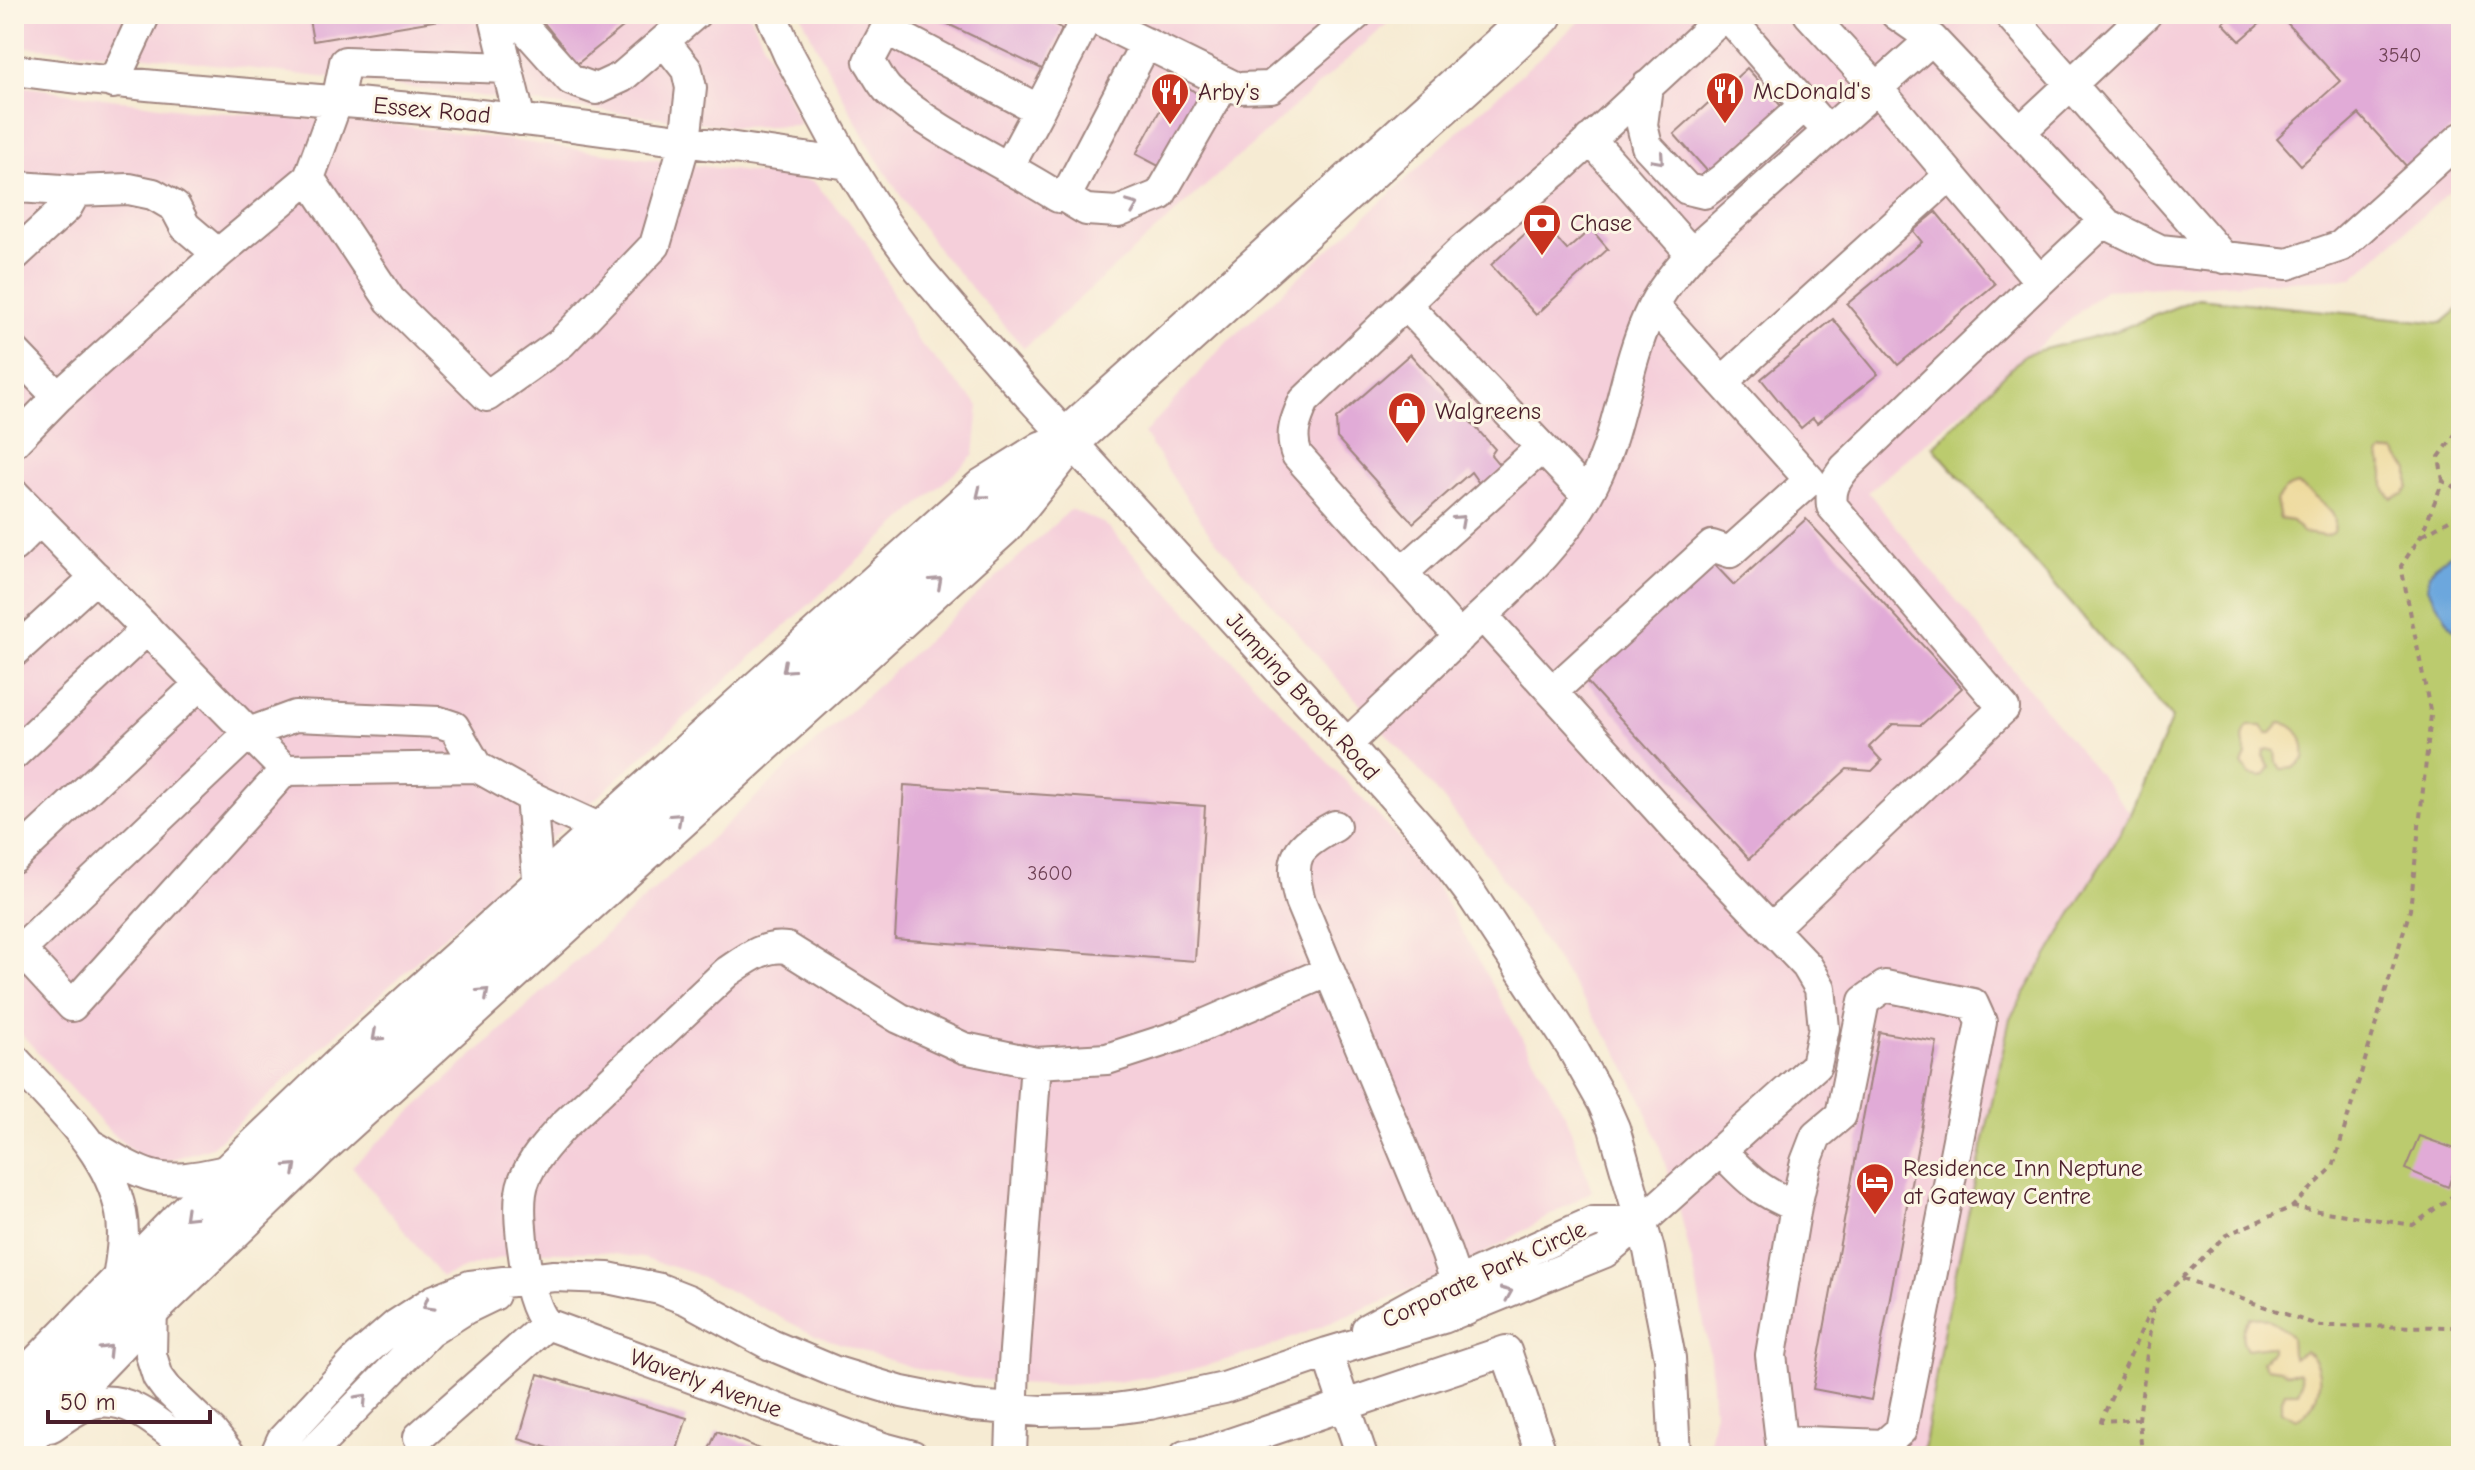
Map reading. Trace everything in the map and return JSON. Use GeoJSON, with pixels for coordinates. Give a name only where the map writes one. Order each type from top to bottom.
{"type":"FeatureCollection","features":[{"type":"Feature","properties":{"kind":"highway"},"geometry":{"type":"LineString","coordinates":[[14,1394],[357,1108],[1001,524],[1070,438],[1540,14]]}},
{"type":"Feature","properties":{"kind":"highway"},"geometry":{"type":"LineString","coordinates":[[14,1448],[236,1169],[349,1062],[985,490],[1070,438]]}},
{"type":"Feature","properties":{"kind":"street"},"geometry":{"type":"LineString","coordinates":[[113,83],[145,14]]}},
{"type":"Feature","properties":{"kind":"street"},"geometry":{"type":"LineString","coordinates":[[494,14],[520,120]]}},
{"type":"Feature","properties":{"kind":"street"},"geometry":{"type":"LineString","coordinates":[[512,14],[571,80],[596,89],[622,77],[695,14]]}},
{"type":"Feature","properties":{"kind":"street","name":"Jumping Brook Road"},"geometry":{"type":"LineString","coordinates":[[771,14],[789,55],[848,164],[919,269],[1003,367],[1347,744],[1449,863],[1571,1046],[1614,1128],[1641,1222],[1659,1293],[1670,1358],[1675,1456]]}},
{"type":"Feature","properties":{"kind":"street"},"geometry":{"type":"LineString","coordinates":[[1009,166],[1087,14],[1133,29],[1237,88],[1271,87],[1357,14]]}},
{"type":"Feature","properties":{"kind":"street"},"geometry":{"type":"LineString","coordinates":[[1460,637],[1297,455],[1293,440],[1296,420],[1304,401],[1461,251],[1562,166],[1726,14],[1828,132]]}},
{"type":"Feature","properties":{"kind":"street"},"geometry":{"type":"LineString","coordinates":[[1809,14],[1877,88],[2040,281]]}},
{"type":"Feature","properties":{"kind":"street"},"geometry":{"type":"LineString","coordinates":[[1896,14],[1925,26],[2104,221],[2125,235],[2160,250],[2288,264],[2341,246],[2461,138]]}},
{"type":"Feature","properties":{"kind":"street"},"geometry":{"type":"LineString","coordinates":[[2009,14],[2224,258]]}},
{"type":"Feature","properties":{"kind":"street"},"geometry":{"type":"LineString","coordinates":[[2020,132],[2146,14]]}},
{"type":"Feature","properties":{"kind":"street"},"geometry":{"type":"LineString","coordinates":[[1039,110],[890,22],[869,61],[887,90],[925,119],[1058,197],[1069,190],[1133,29]]}},
{"type":"Feature","properties":{"kind":"street"},"geometry":{"type":"LineString","coordinates":[[1347,744],[1522,579],[1564,533],[1587,495],[1607,450],[1630,366],[1654,306],[1678,269],[1877,88],[1925,26]]}},
{"type":"Feature","properties":{"kind":"street"},"geometry":{"type":"LineString","coordinates":[[309,178],[390,300],[487,396],[561,343],[655,245],[685,142],[691,88],[687,70],[664,41]]}},
{"type":"Feature","properties":{"kind":"street"},"geometry":{"type":"LineString","coordinates":[[14,442],[58,397],[218,254],[309,178],[337,101],[345,62],[507,68]]}},
{"type":"Feature","properties":{"kind":"street","name":"Essex Road"},"geometry":{"type":"LineString","coordinates":[[14,70],[113,83],[520,120],[848,164]]}},
{"type":"Feature","properties":{"kind":"street"},"geometry":{"type":"LineString","coordinates":[[1061,195],[1086,210],[1118,212],[1160,195],[1225,82]]}},
{"type":"Feature","properties":{"kind":"street"},"geometry":{"type":"LineString","coordinates":[[1647,86],[1642,125],[1647,146],[1687,189],[1704,193],[1805,105]]}},
{"type":"Feature","properties":{"kind":"street"},"geometry":{"type":"LineString","coordinates":[[1590,139],[1692,254]]}},
{"type":"Feature","properties":{"kind":"street"},"geometry":{"type":"LineString","coordinates":[[1722,382],[1950,175]]}},
{"type":"Feature","properties":{"kind":"street"},"geometry":{"type":"LineString","coordinates":[[14,191],[19,187],[76,191],[129,189],[153,194],[175,207],[185,226],[218,254]]}},
{"type":"Feature","properties":{"kind":"street"},"geometry":{"type":"LineString","coordinates":[[14,256],[67,207],[76,191]]}},
{"type":"Feature","properties":{"kind":"street"},"geometry":{"type":"LineString","coordinates":[[1552,692],[1712,546],[1730,552],[1820,487],[1832,484],[1845,468],[2104,221]]}},
{"type":"Feature","properties":{"kind":"street"},"geometry":{"type":"LineString","coordinates":[[1405,304],[1587,495]]}},
{"type":"Feature","properties":{"kind":"street"},"geometry":{"type":"LineString","coordinates":[[1654,306],[1820,487],[1832,506],[2004,708],[1771,929]]}},
{"type":"Feature","properties":{"kind":"street"},"geometry":{"type":"LineString","coordinates":[[15,353],[58,397]]}},
{"type":"Feature","properties":{"kind":"street"},"geometry":{"type":"LineString","coordinates":[[1402,573],[1541,448]]}},
{"type":"Feature","properties":{"kind":"street"},"geometry":{"type":"LineString","coordinates":[[14,494],[285,770],[477,767],[531,797],[605,831]]}},
{"type":"Feature","properties":{"kind":"street"},"geometry":{"type":"LineString","coordinates":[[14,546],[40,520]]}},
{"type":"Feature","properties":{"kind":"street"},"geometry":{"type":"LineString","coordinates":[[14,652],[96,577]]}},
{"type":"Feature","properties":{"kind":"street","name":"Corporate Park Circle"},"geometry":{"type":"LineString","coordinates":[[275,1456],[282,1440],[359,1357],[396,1325],[433,1301],[470,1286],[554,1276],[634,1282],[688,1300],[771,1345],[844,1375],[902,1392],[973,1406],[1078,1411],[1150,1404],[1224,1388],[1327,1353],[1461,1296],[1605,1252],[1816,1065],[1824,1028],[1820,988],[1807,966],[1678,831],[1483,616]]}},
{"type":"Feature","properties":{"kind":"street"},"geometry":{"type":"LineString","coordinates":[[14,754],[147,629]]}},
{"type":"Feature","properties":{"kind":"street"},"geometry":{"type":"LineString","coordinates":[[14,858],[200,684]]}},
{"type":"Feature","properties":{"kind":"street"},"geometry":{"type":"LineString","coordinates":[[285,770],[72,1006],[17,947],[249,733],[295,716],[439,722],[454,727],[477,767]]}},
{"type":"Feature","properties":{"kind":"street"},"geometry":{"type":"LineString","coordinates":[[531,797],[539,890]]}},
{"type":"Feature","properties":{"kind":"street"},"geometry":{"type":"LineString","coordinates":[[1335,826],[1308,841],[1300,852],[1294,866],[1300,901],[1461,1296]]}},
{"type":"Feature","properties":{"kind":"street"},"geometry":{"type":"LineString","coordinates":[[419,1437],[547,1324],[537,1312],[523,1253],[521,1192],[531,1167],[545,1146],[727,972],[750,956],[777,946],[787,948],[899,1018],[964,1048],[1036,1063],[1107,1059],[1178,1036],[1329,971]]}},
{"type":"Feature","properties":{"kind":"street"},"geometry":{"type":"LineString","coordinates":[[1885,986],[1973,1004],[1981,1022],[1901,1430],[1884,1445],[1781,1441],[1771,1355],[1796,1206],[1806,1162],[1816,1136],[1841,1115],[1864,1001],[1885,986]]}},
{"type":"Feature","properties":{"kind":"street"},"geometry":{"type":"LineString","coordinates":[[14,1059],[93,1146],[135,1170],[164,1178],[195,1177],[236,1169]]}},
{"type":"Feature","properties":{"kind":"street"},"geometry":{"type":"LineString","coordinates":[[1011,1456],[1014,1364],[1036,1063]]}},
{"type":"Feature","properties":{"kind":"street"},"geometry":{"type":"LineString","coordinates":[[93,1146],[121,1212],[122,1240],[135,1295],[150,1326],[151,1355],[158,1377],[231,1456]]}},
{"type":"Feature","properties":{"kind":"street"},"geometry":{"type":"LineString","coordinates":[[1721,1151],[1746,1178],[1770,1196],[1796,1206]]}},
{"type":"Feature","properties":{"kind":"street","name":"Corporate Park Circle"},"geometry":{"type":"LineString","coordinates":[[308,1456],[429,1332],[465,1309],[529,1280]]}},
{"type":"Feature","properties":{"kind":"street","name":"Waverly Avenue"},"geometry":{"type":"LineString","coordinates":[[547,1324],[911,1456]]}},
{"type":"Feature","properties":{"kind":"street"},"geometry":{"type":"LineString","coordinates":[[1185,1456],[1206,1452],[1506,1351],[1542,1456]]}},
{"type":"Feature","properties":{"kind":"street"},"geometry":{"type":"LineString","coordinates":[[1327,1353],[1362,1456]]}},
{"type":"Feature","properties":{"kind":"street"},"geometry":{"type":"LineString","coordinates":[[14,1448],[80,1408],[107,1402],[135,1409],[202,1456]]}},
{"type":"Feature","properties":{"kind":"path"},"geometry":{"type":"LineString","coordinates":[[2139,1419],[2101,1421],[2153,1305],[2226,1235],[2292,1207],[2333,1167],[2410,910],[2431,715],[2401,566],[2421,536],[2443,481],[2439,457],[2461,426]]}},
{"type":"Feature","properties":{"kind":"path"},"geometry":{"type":"LineString","coordinates":[[2443,481],[2461,491]]}},
{"type":"Feature","properties":{"kind":"path"},"geometry":{"type":"LineString","coordinates":[[2421,536],[2461,513]]}},
{"type":"Feature","properties":{"kind":"path"},"geometry":{"type":"LineString","coordinates":[[2292,1207],[2413,1225],[2461,1190]]}},
{"type":"Feature","properties":{"kind":"path"},"geometry":{"type":"LineString","coordinates":[[2182,1278],[2320,1326],[2461,1327]]}},
{"type":"Feature","properties":{"kind":"path"},"geometry":{"type":"LineString","coordinates":[[2142,1456],[2139,1419],[2153,1305]]}},
{"type":"Feature","properties":{"kind":"shaded area"},"geometry":{"type":"Polygon","coordinates":[[[14,14],[750,14],[801,125],[736,127],[155,57],[14,46],[14,14]]]}},
{"type":"Feature","properties":{"kind":"shaded area"},"geometry":{"type":"Polygon","coordinates":[[[801,14],[1398,14],[1024,348],[940,252],[908,207],[871,150],[801,14]]]}},
{"type":"Feature","properties":{"kind":"shaded area"},"geometry":{"type":"Polygon","coordinates":[[[1587,14],[2461,14],[2461,181],[2353,278],[2105,290],[1868,492],[2131,814],[2010,1018],[1945,1322],[1922,1456],[1707,1456],[1714,1414],[1710,1358],[1696,1280],[1680,1211],[1657,1139],[1617,1051],[1480,845],[1434,788],[1210,534],[1144,434],[1222,347],[1587,14]]]}},
{"type":"Feature","properties":{"kind":"shaded area"},"geometry":{"type":"Polygon","coordinates":[[[14,85],[187,110],[397,125],[813,181],[865,240],[917,340],[979,406],[974,455],[212,1147],[151,1166],[109,1131],[14,1026],[14,85]]]}},
{"type":"Feature","properties":{"kind":"shaded area"},"geometry":{"type":"Polygon","coordinates":[[[1071,509],[1105,524],[1426,867],[1566,1116],[1592,1191],[1451,1273],[1332,1322],[1262,1350],[1186,1371],[1115,1382],[1066,1385],[1013,1383],[914,1368],[812,1334],[690,1272],[642,1258],[601,1252],[543,1252],[480,1263],[441,1277],[352,1166],[1071,509]]]}},
{"type":"Feature","properties":{"kind":"green space"},"geometry":{"type":"Polygon","coordinates":[[[2198,298],[2442,323],[2461,307],[2461,1456],[1922,1456],[1945,1322],[2010,1018],[2131,814],[2172,718],[1933,447],[2025,354],[2116,331],[2198,298]]]}},
{"type":"Feature","properties":{"kind":"sand"},"geometry":{"type":"Polygon","coordinates":[[[2395,452],[2409,470],[2409,488],[2404,494],[2392,498],[2384,486],[2380,455],[2395,452]]]}},
{"type":"Feature","properties":{"kind":"sand"},"geometry":{"type":"Polygon","coordinates":[[[2297,485],[2332,514],[2335,522],[2333,532],[2326,536],[2304,533],[2292,521],[2280,519],[2276,501],[2285,490],[2297,485]]]}},
{"type":"Feature","properties":{"kind":"sand"},"geometry":{"type":"Polygon","coordinates":[[[2280,723],[2292,727],[2300,735],[2304,759],[2294,768],[2281,769],[2276,762],[2275,751],[2268,749],[2263,755],[2270,768],[2266,774],[2261,777],[2249,775],[2242,764],[2246,755],[2244,733],[2248,726],[2262,726],[2267,733],[2271,733],[2280,723]]]}},
{"type":"Feature","properties":{"kind":"sand"},"geometry":{"type":"Polygon","coordinates":[[[2251,1316],[2268,1320],[2291,1337],[2294,1358],[2304,1351],[2317,1365],[2319,1386],[2316,1396],[2305,1414],[2296,1419],[2282,1411],[2282,1399],[2285,1392],[2298,1392],[2301,1383],[2299,1373],[2285,1373],[2266,1367],[2262,1361],[2272,1347],[2247,1349],[2243,1332],[2251,1316]]]}},
{"type":"Feature","properties":{"kind":"water"},"geometry":{"type":"Polygon","coordinates":[[[2451,554],[2461,554],[2461,636],[2452,628],[2427,588],[2429,574],[2451,554]]]}},
{"type":"Feature","properties":{"kind":"building"},"geometry":{"type":"Polygon","coordinates":[[[308,14],[464,14],[464,16],[313,41],[308,14]]]}},
{"type":"Feature","properties":{"kind":"building"},"geometry":{"type":"Polygon","coordinates":[[[537,14],[639,14],[577,64],[537,14]]]}},
{"type":"Feature","properties":{"kind":"building"},"geometry":{"type":"Polygon","coordinates":[[[927,14],[1037,14],[1062,29],[1044,70],[927,14]]]}},
{"type":"Feature","properties":{"kind":"building"},"geometry":{"type":"Polygon","coordinates":[[[2233,14],[2271,14],[2240,41],[2223,23],[2233,14]]]}},
{"type":"Feature","properties":{"kind":"building"},"geometry":{"type":"Polygon","coordinates":[[[2279,14],[2461,14],[2461,120],[2408,168],[2359,114],[2301,165],[2277,138],[2340,81],[2279,14]]]}},
{"type":"Feature","properties":{"kind":"building"},"geometry":{"type":"Polygon","coordinates":[[[1747,68],[1782,107],[1709,173],[1674,134],[1747,68]]]}},
{"type":"Feature","properties":{"kind":"building","name":"Arby's"},"geometry":{"type":"Polygon","coordinates":[[[1177,79],[1203,98],[1168,171],[1136,154],[1177,79]]]}},
{"type":"Feature","properties":{"kind":"building"},"geometry":{"type":"Polygon","coordinates":[[[1936,212],[1995,284],[1898,365],[1847,304],[1922,242],[1913,231],[1936,212]]]}},
{"type":"Feature","properties":{"kind":"building"},"geometry":{"type":"Polygon","coordinates":[[[1540,220],[1567,250],[1591,229],[1608,249],[1536,315],[1491,265],[1540,220]]]}},
{"type":"Feature","properties":{"kind":"building"},"geometry":{"type":"Polygon","coordinates":[[[1833,319],[1878,374],[1817,423],[1813,418],[1801,428],[1761,379],[1833,319]]]}},
{"type":"Feature","properties":{"kind":"building"},"geometry":{"type":"Polygon","coordinates":[[[1410,354],[1495,449],[1491,455],[1503,469],[1481,486],[1471,472],[1413,523],[1337,438],[1336,419],[1410,354]]]}},
{"type":"Feature","properties":{"kind":"building"},"geometry":{"type":"Polygon","coordinates":[[[1806,519],[1962,688],[1921,725],[1893,724],[1869,747],[1882,761],[1872,771],[1847,769],[1749,859],[1586,681],[1714,564],[1734,585],[1806,519]]]}},
{"type":"Feature","properties":{"kind":"building"},"geometry":{"type":"Polygon","coordinates":[[[904,785],[1205,806],[1195,961],[895,939],[904,785]]]}},
{"type":"Feature","properties":{"kind":"building","name":"Residence Inn Neptune at Gateway Centre"},"geometry":{"type":"Polygon","coordinates":[[[1879,1032],[1937,1042],[1871,1400],[1813,1389],[1879,1032]]]}},
{"type":"Feature","properties":{"kind":"building"},"geometry":{"type":"Polygon","coordinates":[[[2419,1136],[2461,1151],[2448,1187],[2405,1169],[2419,1136]]]}},
{"type":"Feature","properties":{"kind":"building"},"geometry":{"type":"Polygon","coordinates":[[[538,1374],[687,1418],[675,1456],[575,1456],[519,1439],[538,1374]]]}},
{"type":"Feature","properties":{"kind":"building"},"geometry":{"type":"Polygon","coordinates":[[[717,1431],[776,1456],[706,1456],[717,1431]]]}},
{"type":"Feature","properties":{"kind":"place","name":"McDonald's"},"geometry":{"type":"Point","coordinates":[1725,125]}},
{"type":"Feature","properties":{"kind":"place","name":"Arby's"},"geometry":{"type":"Point","coordinates":[1170,126]}},
{"type":"Feature","properties":{"kind":"place","name":"Chase"},"geometry":{"type":"Point","coordinates":[1542,257]}},
{"type":"Feature","properties":{"kind":"place","name":"Walgreens"},"geometry":{"type":"Point","coordinates":[1407,445]}},
{"type":"Feature","properties":{"kind":"place","name":"Residence Inn Neptune at Gateway Centre"},"geometry":{"type":"Point","coordinates":[1875,1216]}}]}
